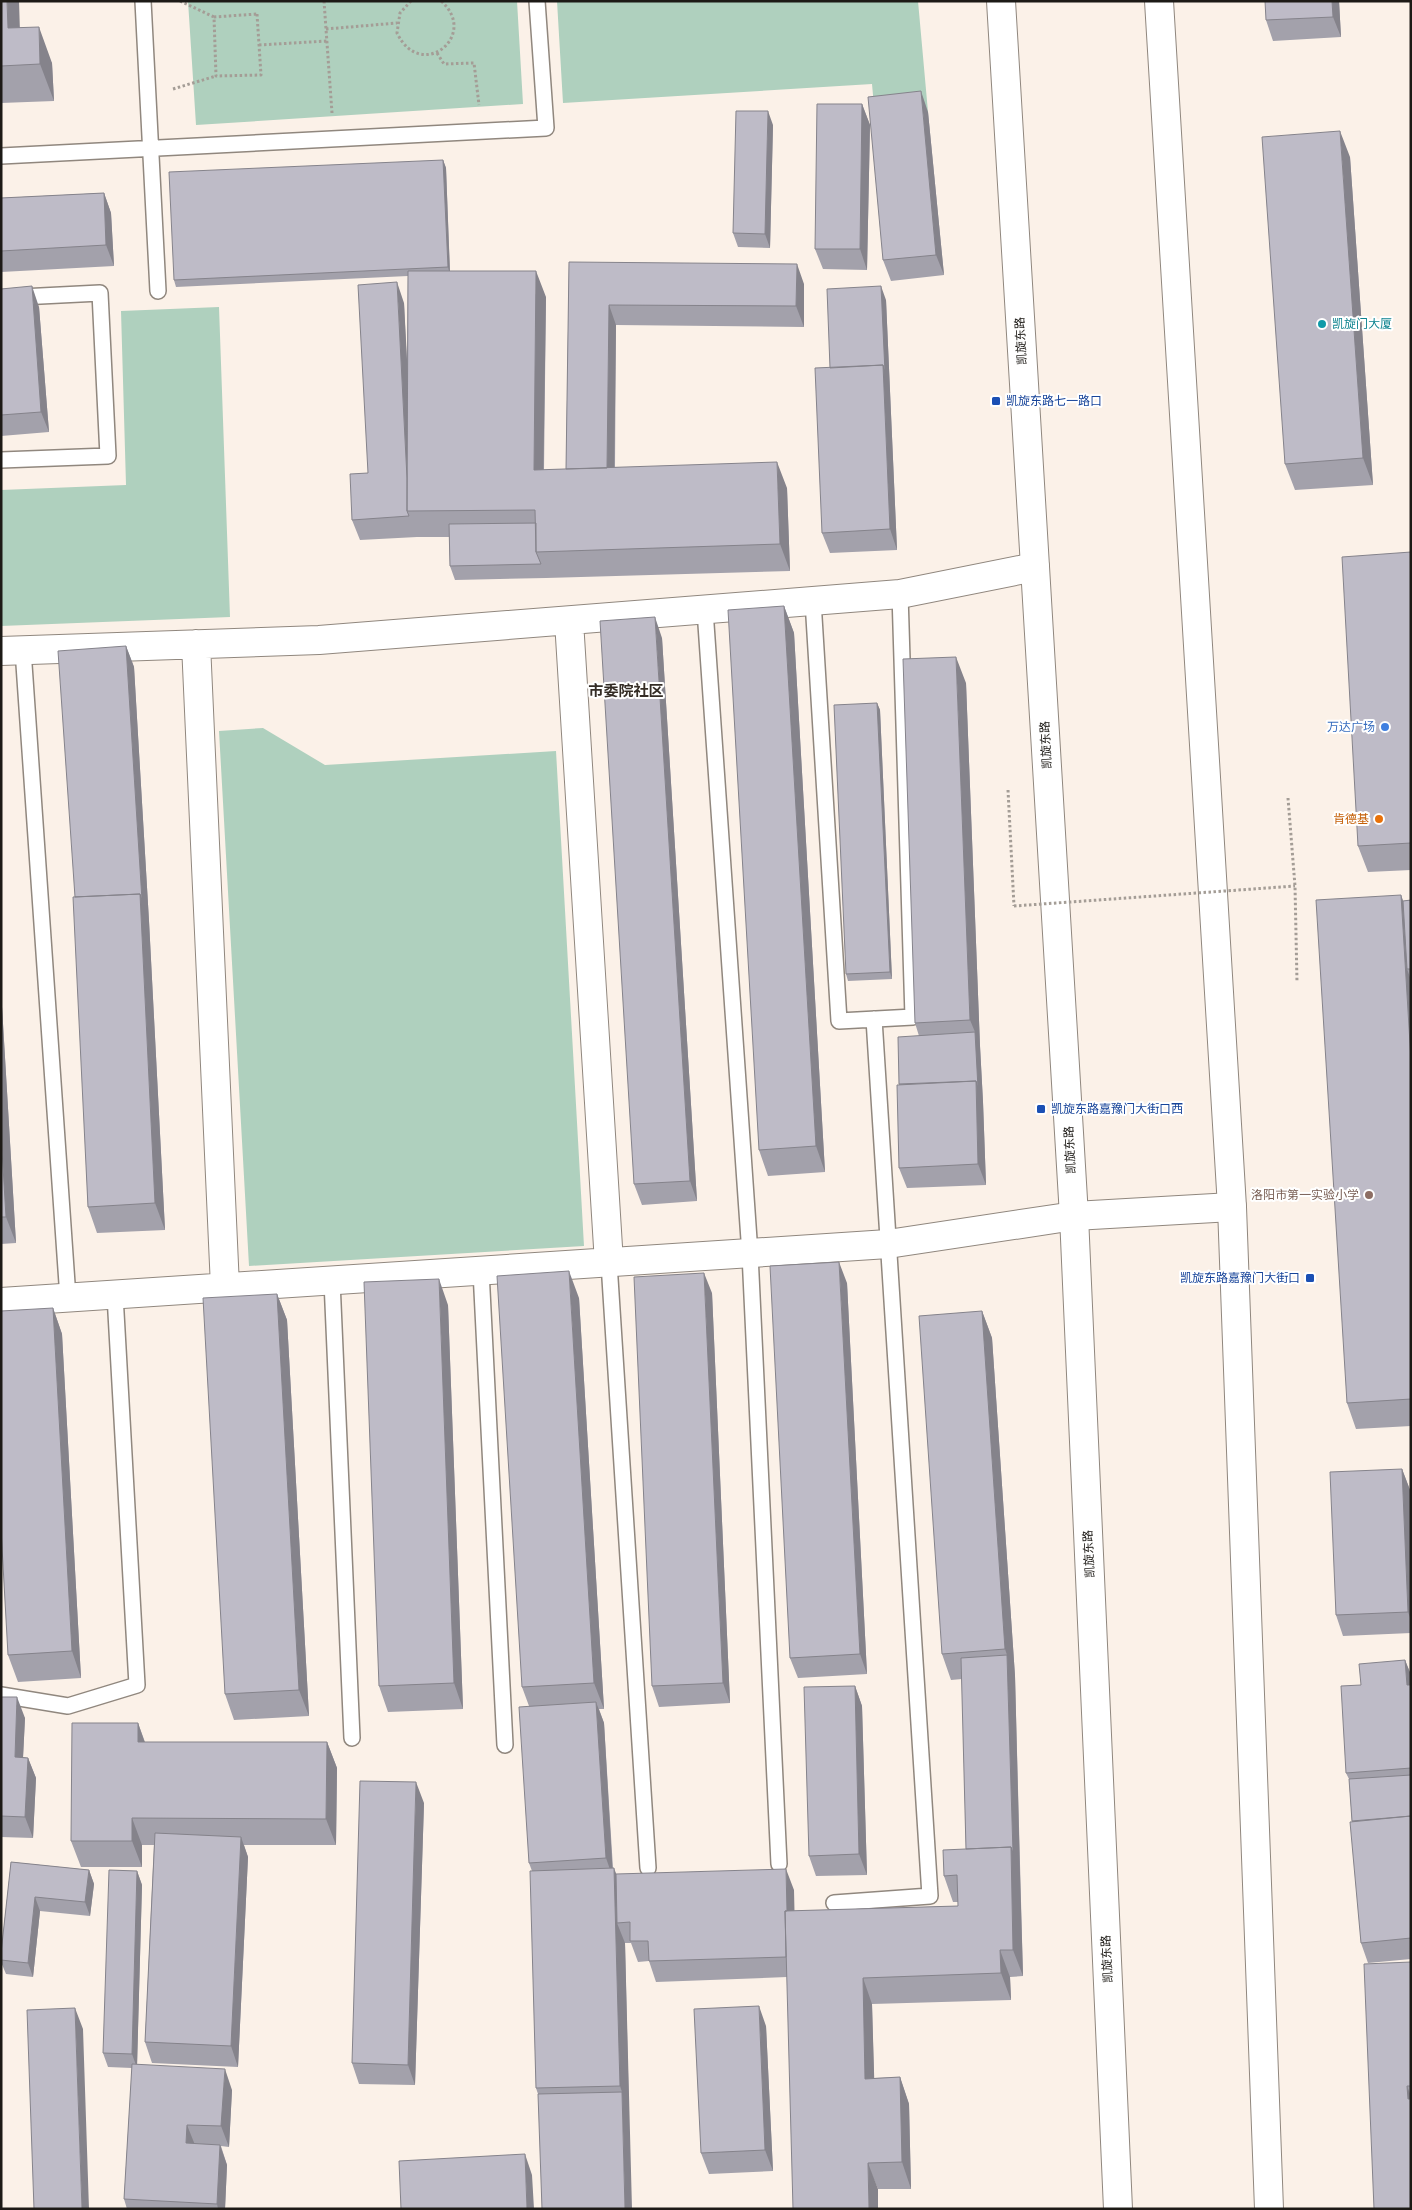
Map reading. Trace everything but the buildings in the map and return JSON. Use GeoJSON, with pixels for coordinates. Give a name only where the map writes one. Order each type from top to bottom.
{"type":"FeatureCollection","features":[{"type":"Feature","properties":{"kind":"main road","name":"凯旋东路"},"geometry":{"type":"LineString","coordinates":[[1001,1],[1074,1216],[1118,2209]]}},
{"type":"Feature","properties":{"kind":"main road"},"geometry":{"type":"LineString","coordinates":[[1159,1],[1232,1207],[1269,2209]]}},
{"type":"Feature","properties":{"kind":"main road"},"geometry":{"type":"LineString","coordinates":[[12,650],[319,640],[706,610],[900,594],[1035,566]]}},
{"type":"Feature","properties":{"kind":"main road"},"geometry":{"type":"LineString","coordinates":[[569,621],[609,1263]]}},
{"type":"Feature","properties":{"kind":"main road"},"geometry":{"type":"LineString","coordinates":[[196,644],[225,1288]]}},
{"type":"Feature","properties":{"kind":"main road"},"geometry":{"type":"LineString","coordinates":[[1,1302],[888,1244],[1074,1216],[1232,1207]]}},
{"type":"Feature","properties":{"kind":"lane"},"geometry":{"type":"LineString","coordinates":[[143,1],[158,291]]}},
{"type":"Feature","properties":{"kind":"lane"},"geometry":{"type":"LineString","coordinates":[[1,156],[546,128],[537,1]]}},
{"type":"Feature","properties":{"kind":"lane"},"geometry":{"type":"LineString","coordinates":[[1,298],[100,293],[108,456],[1,460]]}},
{"type":"Feature","properties":{"kind":"lane"},"geometry":{"type":"LineString","coordinates":[[813,601],[839,1021],[913,1017],[900,594]]}},
{"type":"Feature","properties":{"kind":"lane"},"geometry":{"type":"LineString","coordinates":[[706,610],[750,1254],[779,1864]]}},
{"type":"Feature","properties":{"kind":"lane"},"geometry":{"type":"LineString","coordinates":[[12,650],[68,1298]]}},
{"type":"Feature","properties":{"kind":"lane"},"geometry":{"type":"LineString","coordinates":[[834,1902],[930,1896],[874,1019]]}},
{"type":"Feature","properties":{"kind":"lane"},"geometry":{"type":"LineString","coordinates":[[609,1263],[648,1868]]}},
{"type":"Feature","properties":{"kind":"lane"},"geometry":{"type":"LineString","coordinates":[[481,1271],[505,1745]]}},
{"type":"Feature","properties":{"kind":"lane"},"geometry":{"type":"LineString","coordinates":[[332,1281],[352,1738]]}},
{"type":"Feature","properties":{"kind":"lane"},"geometry":{"type":"LineString","coordinates":[[1,1695],[68,1706],[137,1685],[115,1295]]}},
{"type":"Feature","properties":{"kind":"path"},"geometry":{"type":"LineString","coordinates":[[149,97],[216,76],[261,75],[257,14],[214,17],[180,1]]}},
{"type":"Feature","properties":{"kind":"path"},"geometry":{"type":"LineString","coordinates":[[324,1],[334,139]]}},
{"type":"Feature","properties":{"kind":"path"},"geometry":{"type":"LineString","coordinates":[[411,1],[400,13],[397,32],[408,49],[417,54],[437,52],[450,41],[454,24],[452,15],[441,1]]}},
{"type":"Feature","properties":{"kind":"path"},"geometry":{"type":"LineString","coordinates":[[214,17],[216,76]]}},
{"type":"Feature","properties":{"kind":"path"},"geometry":{"type":"LineString","coordinates":[[326,28],[397,23]]}},
{"type":"Feature","properties":{"kind":"path"},"geometry":{"type":"LineString","coordinates":[[259,45],[327,41]]}},
{"type":"Feature","properties":{"kind":"path"},"geometry":{"type":"LineString","coordinates":[[437,52],[444,64],[474,63],[482,131]]}},
{"type":"Feature","properties":{"kind":"path"},"geometry":{"type":"LineString","coordinates":[[1008,790],[1014,906],[1294,886]]}},
{"type":"Feature","properties":{"kind":"path"},"geometry":{"type":"LineString","coordinates":[[1288,798],[1294,886],[1297,982]]}},
{"type":"Feature","properties":{"kind":"green space"},"geometry":{"type":"Polygon","coordinates":[[[188,1],[517,1],[523,104],[196,125],[188,1]]]}},
{"type":"Feature","properties":{"kind":"green space"},"geometry":{"type":"Polygon","coordinates":[[[557,1],[918,1],[928,112],[875,117],[872,84],[563,103],[557,1]]]}},
{"type":"Feature","properties":{"kind":"green space"},"geometry":{"type":"Polygon","coordinates":[[[219,307],[230,617],[1,626],[1,490],[126,485],[121,311],[219,307]]]}},
{"type":"Feature","properties":{"kind":"green space"},"geometry":{"type":"Polygon","coordinates":[[[263,728],[325,765],[556,751],[584,1246],[249,1266],[219,731],[263,728]]]}},
{"type":"Feature","properties":{"kind":"place","name":"凯旋门大厦"},"geometry":{"type":"Point","coordinates":[1322,324]}},
{"type":"Feature","properties":{"kind":"place","name":"凯旋东路七一路口"},"geometry":{"type":"Point","coordinates":[996,401]}},
{"type":"Feature","properties":{"kind":"place","name":"万达广场"},"geometry":{"type":"Point","coordinates":[1385,727]}},
{"type":"Feature","properties":{"kind":"place","name":"肯德基"},"geometry":{"type":"Point","coordinates":[1379,819]}},
{"type":"Feature","properties":{"kind":"place","name":"凯旋东路嘉豫门大街口西"},"geometry":{"type":"Point","coordinates":[1041,1109]}},
{"type":"Feature","properties":{"kind":"place","name":"洛阳市第一实验小学"},"geometry":{"type":"Point","coordinates":[1369,1195]}},
{"type":"Feature","properties":{"kind":"place","name":"凯旋东路嘉豫门大街口"},"geometry":{"type":"Point","coordinates":[1310,1278]}},
{"type":"Feature","properties":{"kind":"district","name":"市委院社区"},"geometry":{"type":"Point","coordinates":[626,690]}}]}
